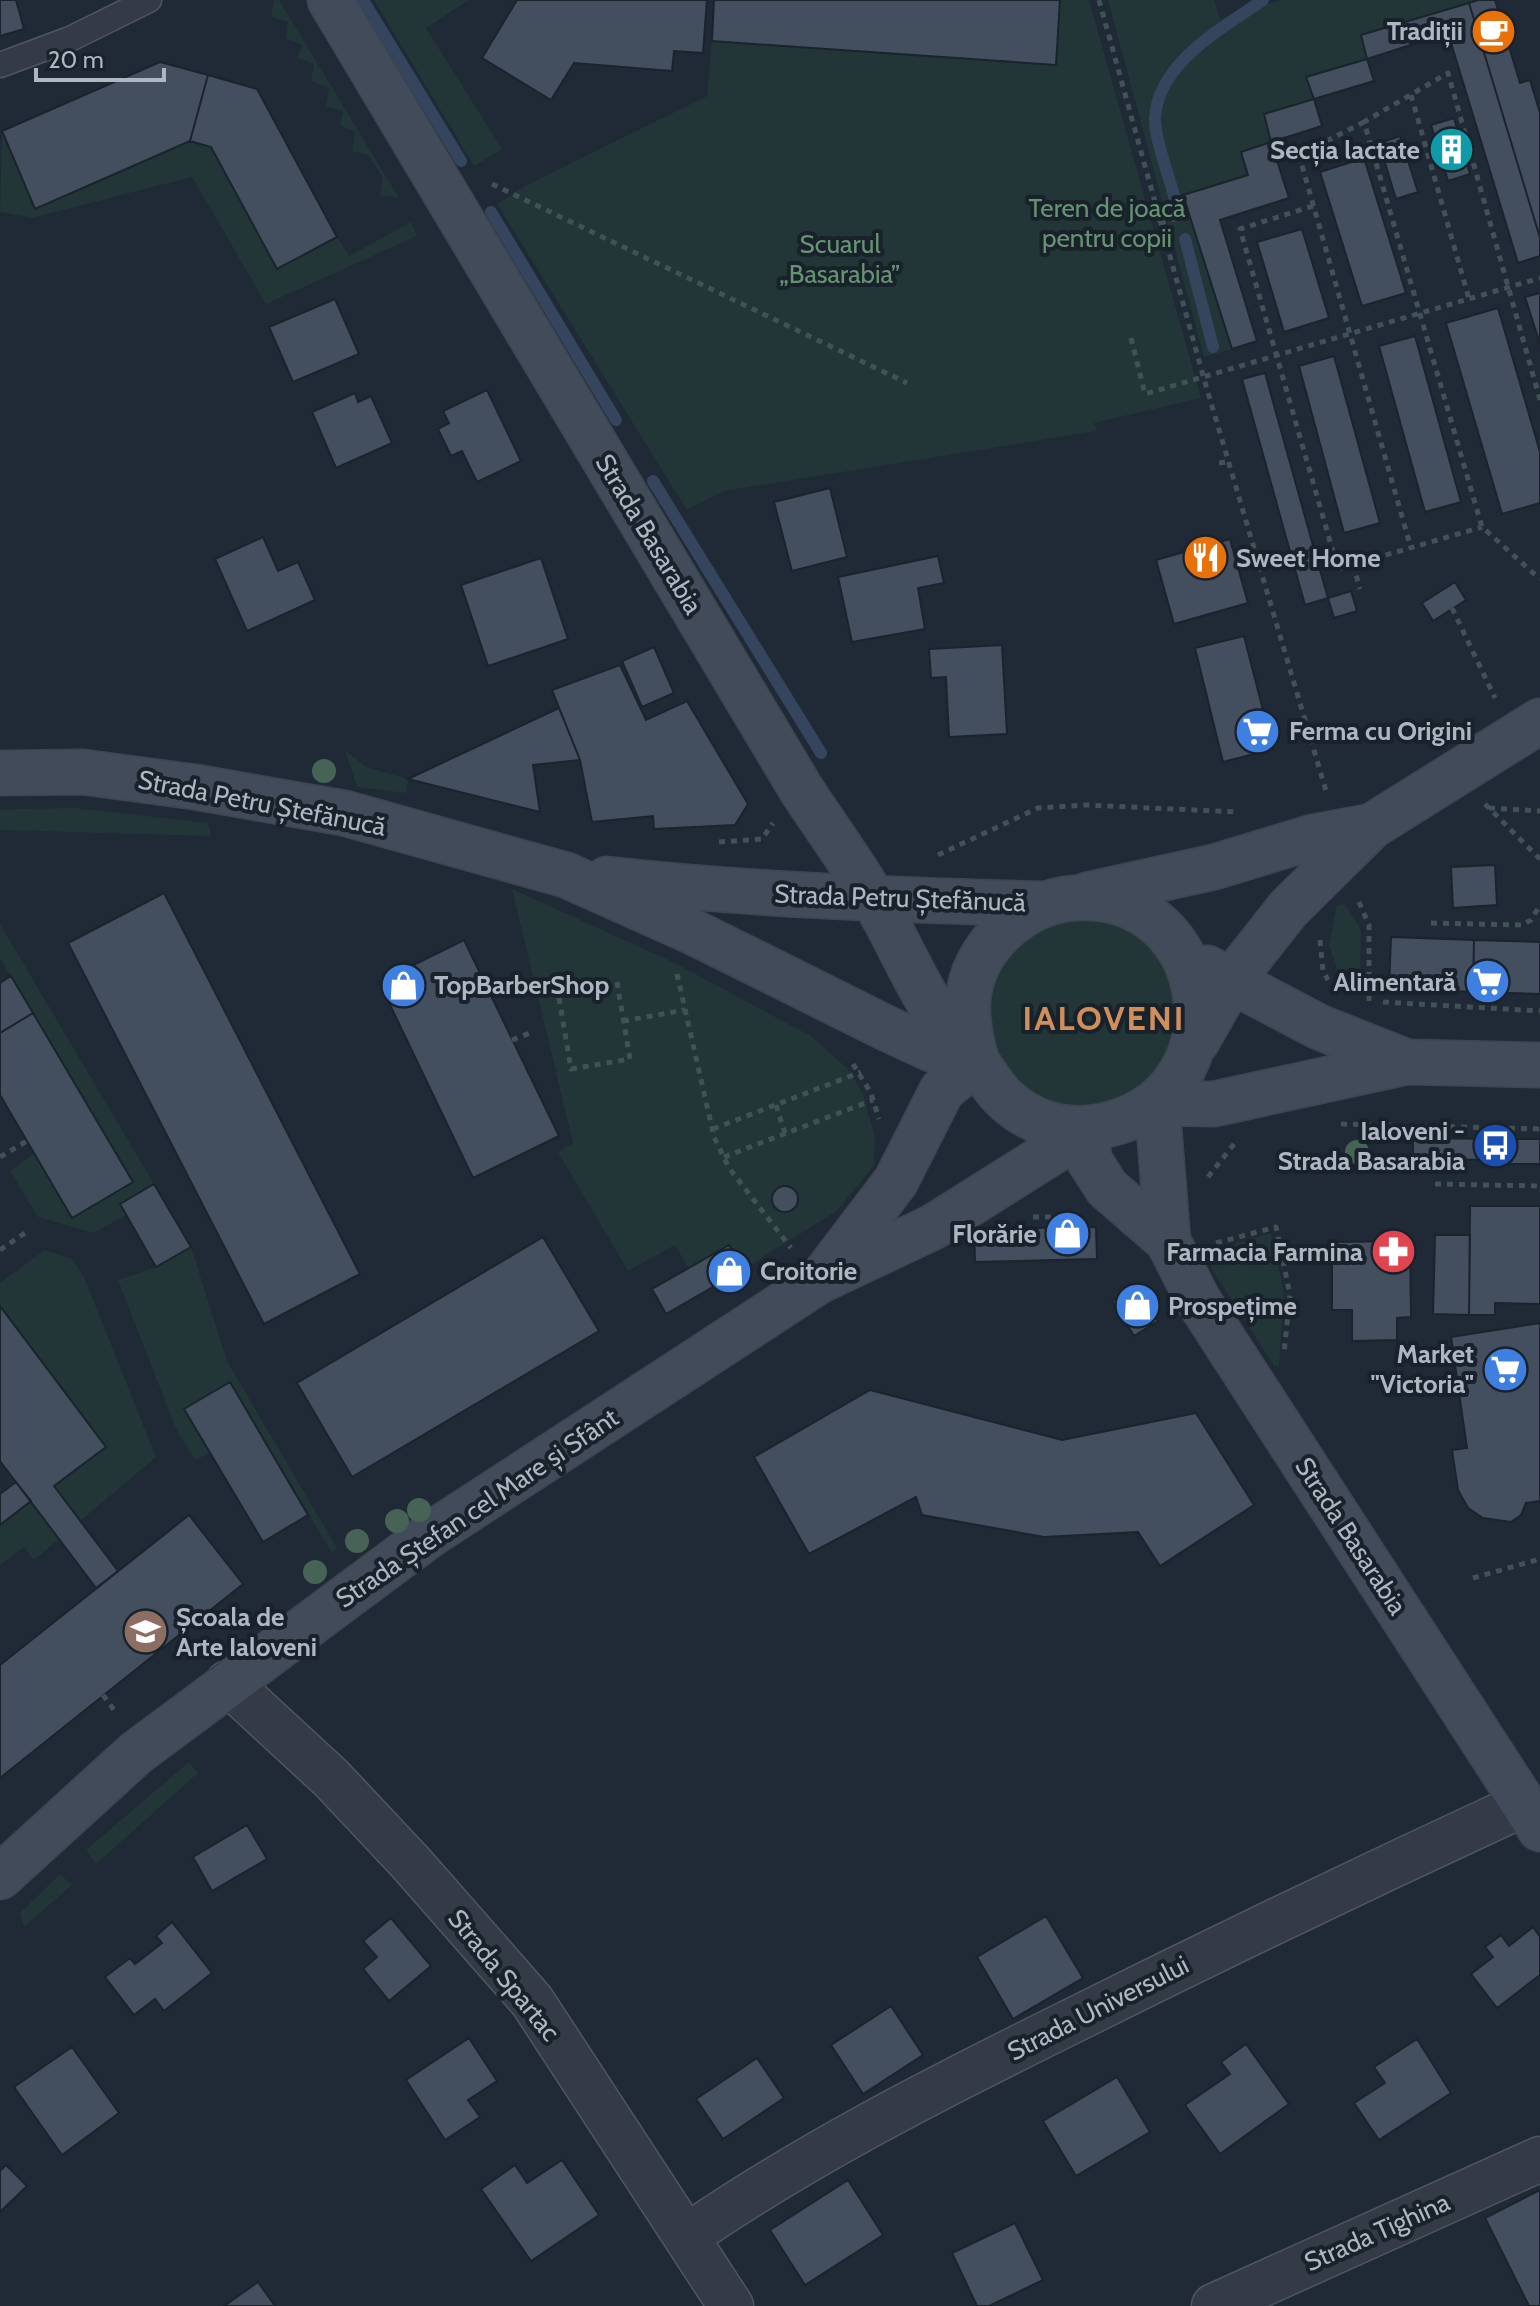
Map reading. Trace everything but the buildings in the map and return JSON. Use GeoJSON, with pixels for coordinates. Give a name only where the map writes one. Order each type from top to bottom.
{"type":"FeatureCollection","features":[{"type":"Feature","properties":{"kind":"main road","name":"Strada Basarabia"},"geometry":{"type":"LineString","coordinates":[[330,0],[801,789],[874,899],[930,1004],[977,1062],[991,1085],[1011,1105],[1034,1119],[1060,1128],[1087,1130],[1124,1122],[1157,1103],[1180,1078],[1194,1047],[1199,1016],[1196,985],[1184,956],[1164,930],[1138,911],[1107,900],[1059,901],[1003,930],[976,968],[968,1010],[968,1032],[977,1062]]}},
{"type":"Feature","properties":{"kind":"main road"},"geometry":{"type":"LineString","coordinates":[[1194,1047],[1232,980],[1288,909],[1372,826],[1520,716]]}},
{"type":"Feature","properties":{"kind":"main road","name":"Strada Petru Ștefănucă"},"geometry":{"type":"LineString","coordinates":[[0,773],[83,772],[195,787],[344,813],[566,875],[691,931],[931,1049],[977,1062]]}},
{"type":"Feature","properties":{"kind":"main road"},"geometry":{"type":"LineString","coordinates":[[1059,901],[1214,867],[1313,837],[1372,826]]}},
{"type":"Feature","properties":{"kind":"main road","name":"Strada Petru Ștefănucă"},"geometry":{"type":"LineString","coordinates":[[566,875],[701,890],[874,899],[1059,901]]}},
{"type":"Feature","properties":{"kind":"main road"},"geometry":{"type":"LineString","coordinates":[[1184,956],[1319,1027],[1407,1062]]}},
{"type":"Feature","properties":{"kind":"main road","name":"Strada Ștefan cel Mare și Sfânt"},"geometry":{"type":"LineString","coordinates":[[819,1281],[896,1181],[942,1090],[977,1062]]}},
{"type":"Feature","properties":{"kind":"main road"},"geometry":{"type":"LineString","coordinates":[[1157,1103],[1214,1104],[1407,1062],[1540,1065]]}},
{"type":"Feature","properties":{"kind":"main road","name":"Strada Basarabia"},"geometry":{"type":"LineString","coordinates":[[1157,1103],[1198,1300],[1532,1816]]}},
{"type":"Feature","properties":{"kind":"main road","name":"Strada Basarabia"},"geometry":{"type":"LineString","coordinates":[[1087,1130],[1089,1160],[1107,1188],[1186,1243]]}},
{"type":"Feature","properties":{"kind":"main road","name":"Strada Ștefan cel Mare și Sfânt"},"geometry":{"type":"LineString","coordinates":[[0,1877],[136,1753],[431,1534],[819,1281],[933,1227],[1087,1130]]}},
{"type":"Feature","properties":{"kind":"street","name":"Strada Spartac"},"geometry":{"type":"LineString","coordinates":[[228,1683],[331,1778],[410,1862],[532,2001],[731,2306]]}},
{"type":"Feature","properties":{"kind":"street","name":"Strada Universului"},"geometry":{"type":"LineString","coordinates":[[686,2237],[735,2202],[946,2084],[1194,1960],[1532,1816]]}},
{"type":"Feature","properties":{"kind":"street","name":"Strada Tighina"},"geometry":{"type":"LineString","coordinates":[[1214,2306],[1540,2159]]}},
{"type":"Feature","properties":{"kind":"lane"},"geometry":{"type":"LineString","coordinates":[[0,65],[70,39],[149,0]]}},
{"type":"Feature","properties":{"kind":"path"},"geometry":{"type":"LineString","coordinates":[[1099,0],[1204,379],[1329,800]]}},
{"type":"Feature","properties":{"kind":"path"},"geometry":{"type":"LineString","coordinates":[[1411,548],[1299,155],[1364,122],[1448,73],[1540,400]]}},
{"type":"Feature","properties":{"kind":"path"},"geometry":{"type":"LineString","coordinates":[[1411,95],[1469,299]]}},
{"type":"Feature","properties":{"kind":"path"},"geometry":{"type":"LineString","coordinates":[[1364,122],[1482,527],[1540,579]]}},
{"type":"Feature","properties":{"kind":"path"},"geometry":{"type":"LineString","coordinates":[[491,183],[907,383]]}},
{"type":"Feature","properties":{"kind":"path"},"geometry":{"type":"LineString","coordinates":[[1313,206],[1240,229],[1338,569],[1482,527]]}},
{"type":"Feature","properties":{"kind":"path"},"geometry":{"type":"LineString","coordinates":[[1160,223],[1190,214]]}},
{"type":"Feature","properties":{"kind":"path"},"geometry":{"type":"LineString","coordinates":[[1131,338],[1145,394],[1540,278]]}},
{"type":"Feature","properties":{"kind":"path"},"geometry":{"type":"LineString","coordinates":[[1219,463],[1228,462]]}},
{"type":"Feature","properties":{"kind":"path"},"geometry":{"type":"LineString","coordinates":[[1353,564],[1360,589]]}},
{"type":"Feature","properties":{"kind":"path"},"geometry":{"type":"LineString","coordinates":[[1452,608],[1520,716]]}},
{"type":"Feature","properties":{"kind":"path"},"geometry":{"type":"LineString","coordinates":[[935,856],[1038,808],[1087,805],[1246,812]]}},
{"type":"Feature","properties":{"kind":"path"},"geometry":{"type":"LineString","coordinates":[[1540,811],[1488,808],[1540,859]]}},
{"type":"Feature","properties":{"kind":"path"},"geometry":{"type":"LineString","coordinates":[[714,843],[762,839],[776,820]]}},
{"type":"Feature","properties":{"kind":"path"},"geometry":{"type":"LineString","coordinates":[[1358,899],[1369,925],[1369,1001]]}},
{"type":"Feature","properties":{"kind":"path"},"geometry":{"type":"LineString","coordinates":[[1431,923],[1522,925],[1531,920],[1540,905]]}},
{"type":"Feature","properties":{"kind":"path"},"geometry":{"type":"LineString","coordinates":[[1323,929],[1320,941],[1323,971],[1334,990]]}},
{"type":"Feature","properties":{"kind":"path"},"geometry":{"type":"LineString","coordinates":[[676,968],[713,1129],[724,1157],[794,1247],[780,1257]]}},
{"type":"Feature","properties":{"kind":"path"},"geometry":{"type":"LineString","coordinates":[[617,982],[623,1021],[630,1059],[571,1069],[558,992],[617,982]]}},
{"type":"Feature","properties":{"kind":"path"},"geometry":{"type":"LineString","coordinates":[[1359,1000],[1540,1011]]}},
{"type":"Feature","properties":{"kind":"path"},"geometry":{"type":"LineString","coordinates":[[623,1021],[685,1010]]}},
{"type":"Feature","properties":{"kind":"path"},"geometry":{"type":"LineString","coordinates":[[512,1040],[530,1033]]}},
{"type":"Feature","properties":{"kind":"path"},"geometry":{"type":"LineString","coordinates":[[843,1052],[861,1072],[881,1130]]}},
{"type":"Feature","properties":{"kind":"path"},"geometry":{"type":"LineString","coordinates":[[713,1129],[861,1072]]}},
{"type":"Feature","properties":{"kind":"path"},"geometry":{"type":"LineString","coordinates":[[724,1157],[873,1100]]}},
{"type":"Feature","properties":{"kind":"path"},"geometry":{"type":"LineString","coordinates":[[776,1105],[785,1133]]}},
{"type":"Feature","properties":{"kind":"path"},"geometry":{"type":"LineString","coordinates":[[1336,1124],[1540,1129]]}},
{"type":"Feature","properties":{"kind":"path"},"geometry":{"type":"LineString","coordinates":[[1212,1169],[1242,1136]]}},
{"type":"Feature","properties":{"kind":"path"},"geometry":{"type":"LineString","coordinates":[[0,1157],[27,1141]]}},
{"type":"Feature","properties":{"kind":"path"},"geometry":{"type":"LineString","coordinates":[[1435,1184],[1540,1186]]}},
{"type":"Feature","properties":{"kind":"path"},"geometry":{"type":"LineString","coordinates":[[1026,1217],[1089,1218]]}},
{"type":"Feature","properties":{"kind":"path"},"geometry":{"type":"LineString","coordinates":[[1186,1243],[1276,1227],[1290,1295],[1284,1355]]}},
{"type":"Feature","properties":{"kind":"path"},"geometry":{"type":"LineString","coordinates":[[0,1250],[28,1231]]}},
{"type":"Feature","properties":{"kind":"path"},"geometry":{"type":"LineString","coordinates":[[1473,1578],[1540,1559]]}},
{"type":"Feature","properties":{"kind":"green space"},"geometry":{"type":"Polygon","coordinates":[[[274,0],[279,0],[399,198],[380,195],[383,178],[368,155],[352,151],[355,132],[340,126],[343,111],[326,106],[329,88],[311,81],[314,64],[297,58],[302,45],[286,38],[288,22],[271,17],[274,0]]]}},
{"type":"Feature","properties":{"kind":"green space"},"geometry":{"type":"Polygon","coordinates":[[[374,0],[469,0],[426,28],[502,149],[474,166],[374,0]]]}},
{"type":"Feature","properties":{"kind":"green space","name":"Scuarul „Basarabia”"},"geometry":{"type":"Polygon","coordinates":[[[1060,0],[1089,0],[1201,398],[1094,423],[1097,431],[724,491],[687,510],[497,204],[527,185],[707,96],[712,41],[1055,65],[1060,0]]]}},
{"type":"Feature","properties":{"kind":"green space"},"geometry":{"type":"Polygon","coordinates":[[[1108,0],[1214,0],[1220,19],[1281,0],[1478,0],[1361,35],[1367,59],[1307,77],[1314,99],[1264,114],[1271,142],[1241,152],[1248,175],[1184,195],[1232,349],[1204,357],[1108,0]]]}},
{"type":"Feature","properties":{"kind":"green space"},"geometry":{"type":"Polygon","coordinates":[[[2,131],[35,208],[190,141],[211,147],[277,269],[337,237],[349,256],[411,222],[417,236],[266,304],[192,177],[32,218],[0,212],[2,131]]]}},
{"type":"Feature","properties":{"kind":"green space"},"geometry":{"type":"Polygon","coordinates":[[[345,750],[366,767],[408,779],[406,793],[357,787],[345,750]]]}},
{"type":"Feature","properties":{"kind":"green space"},"geometry":{"type":"Polygon","coordinates":[[[76,808],[208,823],[211,836],[0,830],[0,809],[76,808]]]}},
{"type":"Feature","properties":{"kind":"green space"},"geometry":{"type":"Polygon","coordinates":[[[512,889],[675,963],[811,1036],[847,1068],[863,1093],[875,1138],[874,1165],[838,1210],[744,1269],[729,1246],[689,1269],[675,1245],[628,1271],[558,1152],[573,1143],[512,889]]]}},
{"type":"Feature","properties":{"kind":"green space"},"geometry":{"type":"Polygon","coordinates":[[[1345,904],[1361,930],[1360,987],[1343,985],[1329,945],[1337,905],[1345,904]]]}},
{"type":"Feature","properties":{"kind":"green space"},"geometry":{"type":"Polygon","coordinates":[[[1080,917],[1116,924],[1147,945],[1168,976],[1175,1012],[1168,1048],[1147,1079],[1116,1100],[1080,1107],[1044,1100],[1013,1079],[992,1048],[985,1012],[992,976],[1013,945],[1044,924],[1080,917]]]}},
{"type":"Feature","properties":{"kind":"green space"},"geometry":{"type":"Polygon","coordinates":[[[0,924],[154,1184],[120,1204],[126,1215],[94,1233],[38,1217],[10,1171],[34,1154],[73,1218],[133,1182],[0,958],[0,924]]]}},
{"type":"Feature","properties":{"kind":"green space"},"geometry":{"type":"Polygon","coordinates":[[[1271,1233],[1284,1292],[1279,1366],[1274,1366],[1212,1269],[1208,1252],[1271,1233]]]}},
{"type":"Feature","properties":{"kind":"green space"},"geometry":{"type":"Polygon","coordinates":[[[191,1247],[227,1361],[337,1548],[332,1553],[230,1382],[210,1453],[195,1460],[176,1429],[118,1280],[156,1267],[191,1247]]]}},
{"type":"Feature","properties":{"kind":"green space"},"geometry":{"type":"Polygon","coordinates":[[[45,1250],[72,1259],[84,1277],[156,1457],[80,1521],[54,1486],[106,1447],[0,1306],[0,1283],[45,1250]]]}},
{"type":"Feature","properties":{"kind":"green space"},"geometry":{"type":"Polygon","coordinates":[[[31,1501],[59,1539],[34,1560],[24,1547],[0,1565],[0,1525],[31,1501]]]}},
{"type":"Feature","properties":{"kind":"green space"},"geometry":{"type":"Polygon","coordinates":[[[189,1762],[198,1773],[96,1864],[86,1850],[189,1762]]]}},
{"type":"Feature","properties":{"kind":"green space"},"geometry":{"type":"Polygon","coordinates":[[[60,1874],[72,1885],[24,1927],[20,1913],[60,1874]]]}},
{"type":"Feature","properties":{"kind":"waterway"},"geometry":{"type":"LineString","coordinates":[[363,0],[461,161]]}},
{"type":"Feature","properties":{"kind":"waterway"},"geometry":{"type":"LineString","coordinates":[[1174,196],[1155,126],[1159,98],[1180,63],[1195,48],[1263,0]]}},
{"type":"Feature","properties":{"kind":"waterway"},"geometry":{"type":"LineString","coordinates":[[491,212],[616,420]]}},
{"type":"Feature","properties":{"kind":"waterway"},"geometry":{"type":"LineString","coordinates":[[1185,239],[1213,347]]}},
{"type":"Feature","properties":{"kind":"waterway"},"geometry":{"type":"LineString","coordinates":[[653,481],[821,753]]}},
{"type":"Feature","properties":{"kind":"place","name":"Tradiții"},"geometry":{"type":"Point","coordinates":[1494,31]}},
{"type":"Feature","properties":{"kind":"place","name":"Secția lactate"},"geometry":{"type":"Point","coordinates":[1451,150]}},
{"type":"Feature","properties":{"kind":"place","name":"Sweet Home"},"geometry":{"type":"Point","coordinates":[1205,558]}},
{"type":"Feature","properties":{"kind":"place","name":"Ferma cu Origini"},"geometry":{"type":"Point","coordinates":[1258,731]}},
{"type":"Feature","properties":{"kind":"place","name":"Alimentară"},"geometry":{"type":"Point","coordinates":[1487,982]}},
{"type":"Feature","properties":{"kind":"place","name":"TopBarberShop"},"geometry":{"type":"Point","coordinates":[403,985]}},
{"type":"Feature","properties":{"kind":"place","name":"Ialoveni - Strada Basarabia"},"geometry":{"type":"Point","coordinates":[1496,1146]}},
{"type":"Feature","properties":{"kind":"place","name":"Florărie"},"geometry":{"type":"Point","coordinates":[1068,1234]}},
{"type":"Feature","properties":{"kind":"place","name":"Farmacia Farmina"},"geometry":{"type":"Point","coordinates":[1394,1252]}},
{"type":"Feature","properties":{"kind":"place","name":"Croitorie"},"geometry":{"type":"Point","coordinates":[729,1271]}},
{"type":"Feature","properties":{"kind":"place","name":"Prospețime"},"geometry":{"type":"Point","coordinates":[1137,1306]}},
{"type":"Feature","properties":{"kind":"place","name":"Market \"Victoria\""},"geometry":{"type":"Point","coordinates":[1505,1369]}},
{"type":"Feature","properties":{"kind":"place","name":"Școala de Arte Ialoveni"},"geometry":{"type":"Point","coordinates":[145,1632]}},
{"type":"Feature","properties":{"kind":"district","name":"IALOVENI"},"geometry":{"type":"Point","coordinates":[1104,1018]}},
{"type":"Feature","properties":{"kind":"park label","name":"Teren de joacă pentru copii"},"geometry":{"type":"Point","coordinates":[1107,223]}}]}
